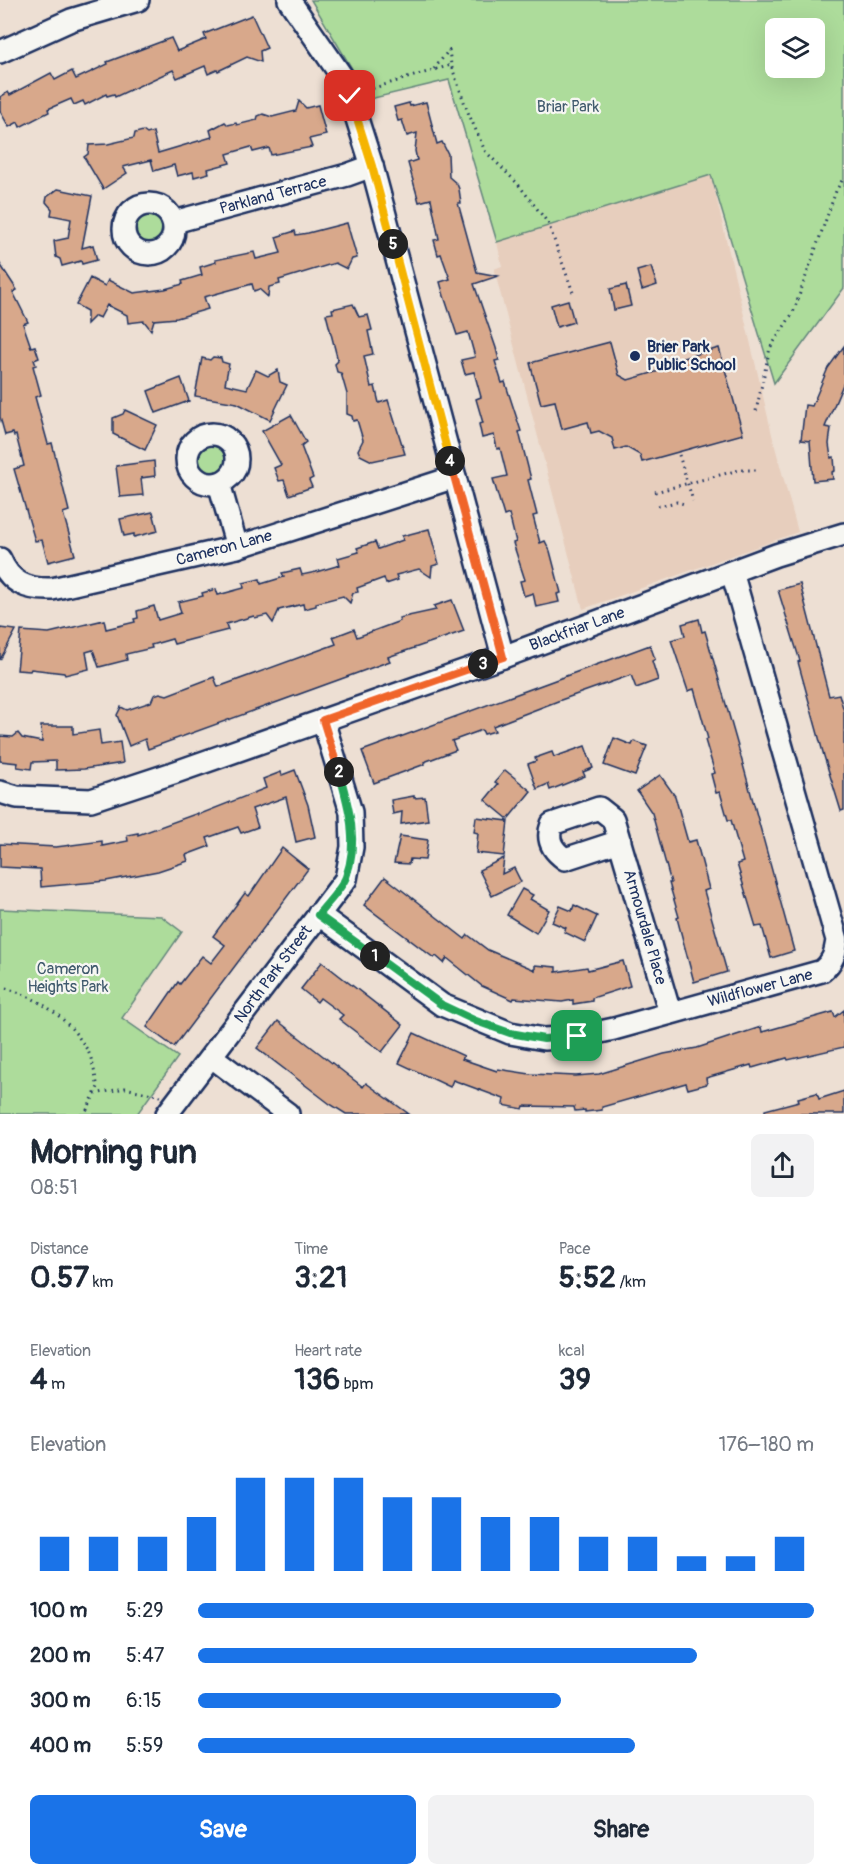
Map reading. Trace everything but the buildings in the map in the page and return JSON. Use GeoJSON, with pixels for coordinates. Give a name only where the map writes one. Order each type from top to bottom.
{"type":"FeatureCollection","features":[{"type":"Feature","properties":{"kind":"street"},"geometry":{"type":"LineString","coordinates":[[0,52],[71,20],[138,0]]}},
{"type":"Feature","properties":{"kind":"street"},"geometry":{"type":"LineString","coordinates":[[289,0],[345,81],[350,96],[372,166],[503,657]]}},
{"type":"Feature","properties":{"kind":"street","name":"Parkland Terrace"},"geometry":{"type":"LineString","coordinates":[[174,222],[372,166]]}},
{"type":"Feature","properties":{"kind":"street","name":"Cameron Lane"},"geometry":{"type":"LineString","coordinates":[[0,560],[12,578],[24,586],[52,589],[237,547],[455,477]]}},
{"type":"Feature","properties":{"kind":"street"},"geometry":{"type":"LineString","coordinates":[[219,483],[237,547]]}},
{"type":"Feature","properties":{"kind":"street","name":"Blackfriar Lane"},"geometry":{"type":"LineString","coordinates":[[0,792],[17,797],[91,800],[503,657],[776,555],[844,534]]}},
{"type":"Feature","properties":{"kind":"street","name":"Wildflower Lane"},"geometry":{"type":"LineString","coordinates":[[318,915],[442,1005],[510,1033],[544,1039],[614,1029],[822,971],[831,964],[836,953],[837,940],[732,572]]}},
{"type":"Feature","properties":{"kind":"street","name":"North Park Street"},"geometry":{"type":"LineString","coordinates":[[172,1108],[346,879],[352,847],[351,812],[323,720]]}},
{"type":"Feature","properties":{"kind":"street","name":"Armourdale Place"},"geometry":{"type":"LineString","coordinates":[[620,840],[670,1013]]}},
{"type":"Feature","properties":{"kind":"street"},"geometry":{"type":"LineString","coordinates":[[212,1057],[288,1114]]}},
{"type":"Feature","properties":{"kind":"path"},"geometry":{"type":"LineString","coordinates":[[432,70],[449,50],[451,65],[466,110],[485,151],[518,184],[548,223],[574,295]]}},
{"type":"Feature","properties":{"kind":"path"},"geometry":{"type":"LineString","coordinates":[[350,96],[451,65]]}},
{"type":"Feature","properties":{"kind":"path"},"geometry":{"type":"LineString","coordinates":[[756,411],[770,348],[793,313],[836,191],[844,177]]}},
{"type":"Feature","properties":{"kind":"path"},"geometry":{"type":"LineString","coordinates":[[679,455],[693,501]]}},
{"type":"Feature","properties":{"kind":"path"},"geometry":{"type":"LineString","coordinates":[[655,492],[739,470],[757,470]]}},
{"type":"Feature","properties":{"kind":"path"},"geometry":{"type":"LineString","coordinates":[[658,506],[677,502],[684,504]]}},
{"type":"Feature","properties":{"kind":"path"},"geometry":{"type":"LineString","coordinates":[[0,986],[24,993],[57,1012],[89,1052],[98,1087],[85,1114]]}},
{"type":"Feature","properties":{"kind":"path"},"geometry":{"type":"LineString","coordinates":[[95,1094],[125,1088],[145,1091],[172,1108]]}},
{"type":"Feature","properties":{"kind":"shaded area","name":"Brier Park Public School"},"geometry":{"type":"Polygon","coordinates":[[[711,175],[774,443],[798,532],[583,609],[494,269],[502,266],[497,242],[711,175]]]}},
{"type":"Feature","properties":{"kind":"green space","name":"Briar Park"},"geometry":{"type":"Polygon","coordinates":[[[311,0],[844,0],[844,288],[774,383],[711,175],[497,242],[449,80],[370,99],[311,0]]]}},
{"type":"Feature","properties":{"kind":"green space"},"geometry":{"type":"Polygon","coordinates":[[[150,215],[160,219],[164,229],[160,239],[150,243],[140,239],[136,229],[140,219],[150,215]]]}},
{"type":"Feature","properties":{"kind":"green space"},"geometry":{"type":"Polygon","coordinates":[[[212,445],[222,449],[226,459],[222,469],[212,473],[202,469],[198,459],[202,449],[212,445]]]}},
{"type":"Feature","properties":{"kind":"green space","name":"Cameron Heights Park"},"geometry":{"type":"Polygon","coordinates":[[[0,909],[161,916],[182,932],[122,1018],[178,1057],[137,1114],[0,1114],[0,909]]]}},
{"type":"Feature","properties":{"kind":"place","name":"Brier Park Public School"},"geometry":{"type":"Point","coordinates":[635,356]}},
{"type":"Feature","properties":{"kind":"route"},"geometry":{"type":"LineString","coordinates":[[350,96],[372,166],[503,657],[323,720],[351,812],[352,847],[346,879],[318,915],[442,1005],[476,1021],[510,1033],[544,1039],[577,1036]]}}]}
